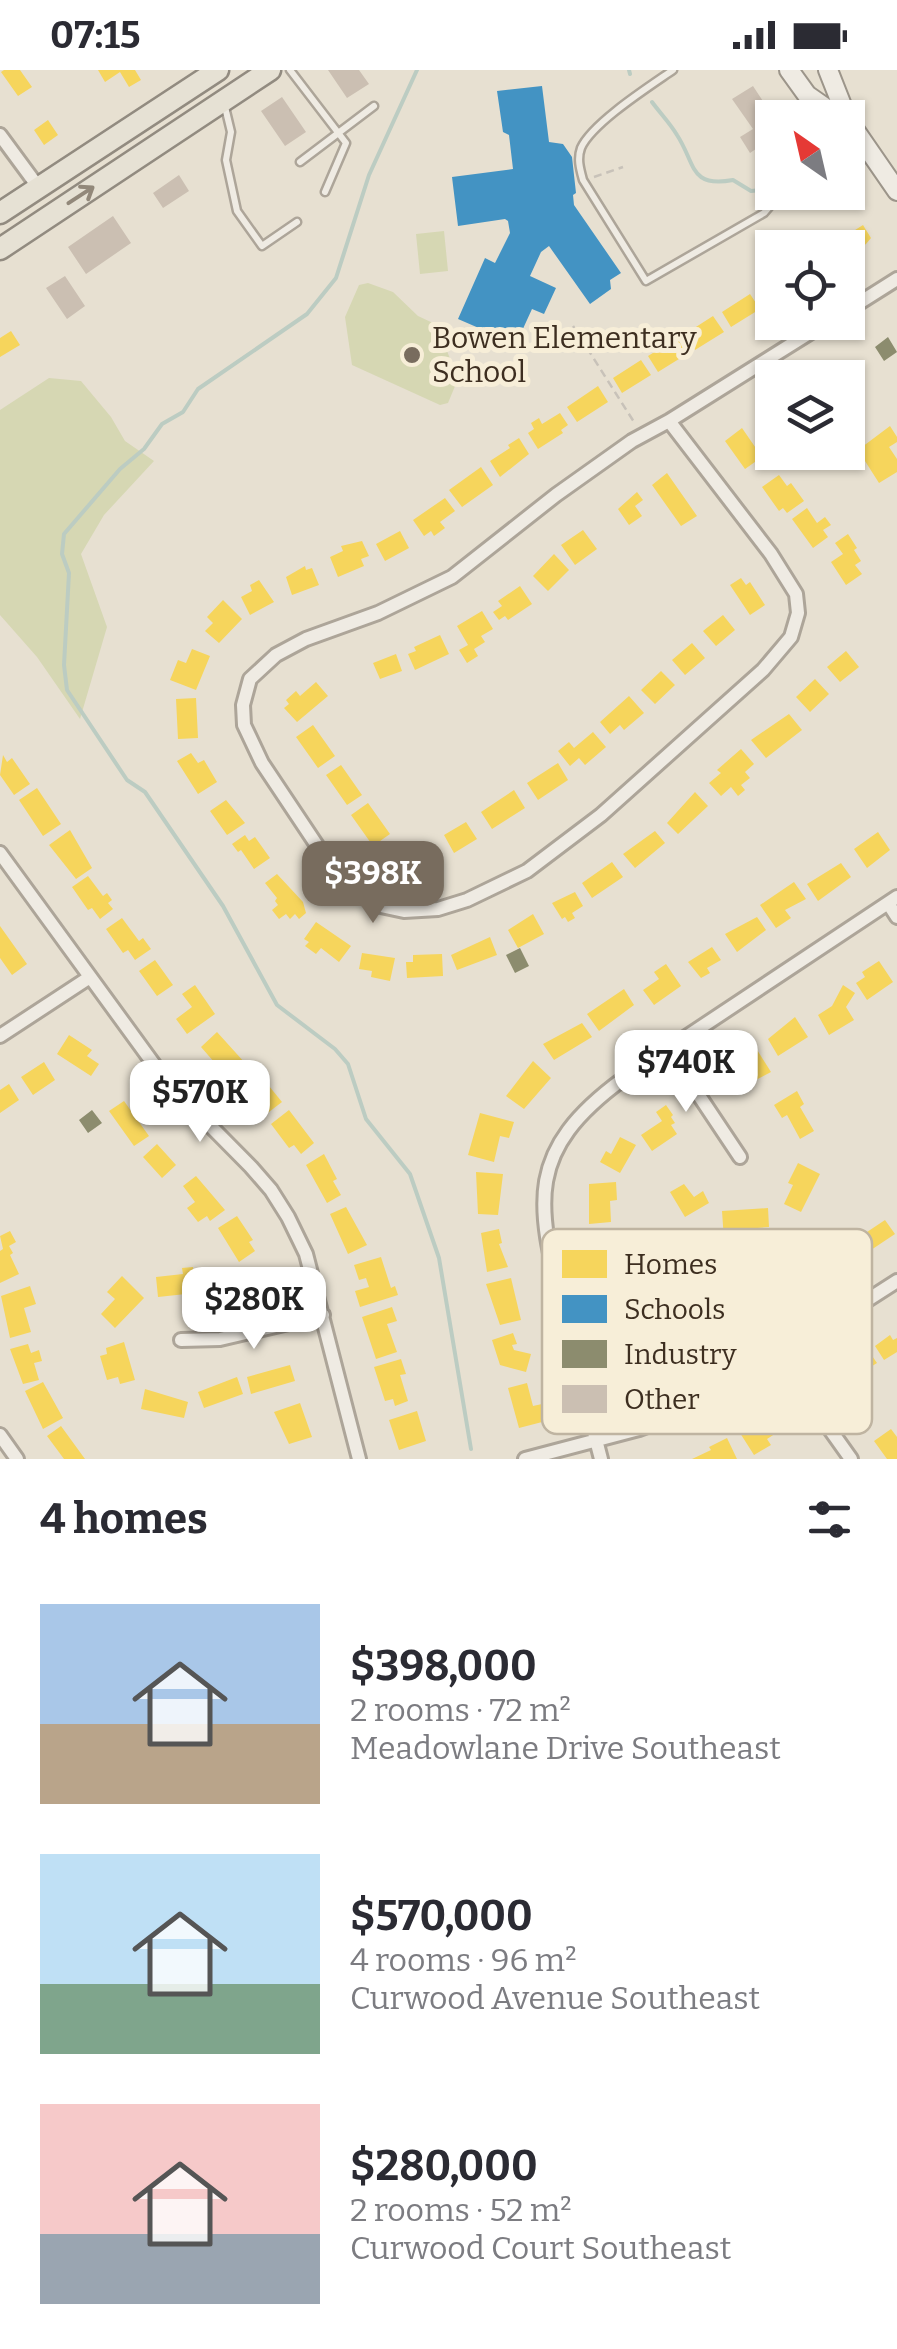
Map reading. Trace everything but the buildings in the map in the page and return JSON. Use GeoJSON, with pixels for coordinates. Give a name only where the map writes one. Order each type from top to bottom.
{"type":"FeatureCollection","features":[{"type":"Feature","properties":{"kind":"main road"},"geometry":{"type":"LineString","coordinates":[[0,214],[194,78],[218,70]]}},
{"type":"Feature","properties":{"kind":"main road"},"geometry":{"type":"LineString","coordinates":[[224,101],[221,93],[230,70]]}},
{"type":"Feature","properties":{"kind":"main road"},"geometry":{"type":"LineString","coordinates":[[0,249],[270,70]]}},
{"type":"Feature","properties":{"kind":"main road"},"geometry":{"type":"LineString","coordinates":[[789,70],[815,100]]}},
{"type":"Feature","properties":{"kind":"main road"},"geometry":{"type":"LineString","coordinates":[[828,70],[839,100]]}},
{"type":"Feature","properties":{"kind":"main road"},"geometry":{"type":"LineString","coordinates":[[183,128],[195,112],[194,78]]}},
{"type":"Feature","properties":{"kind":"main road"},"geometry":{"type":"LineString","coordinates":[[865,147],[897,192]]}},
{"type":"Feature","properties":{"kind":"street"},"geometry":{"type":"LineString","coordinates":[[0,135],[39,188]]}},
{"type":"Feature","properties":{"kind":"street"},"geometry":{"type":"LineString","coordinates":[[865,299],[897,279]]}},
{"type":"Feature","properties":{"kind":"street"},"geometry":{"type":"LineString","coordinates":[[669,421],[796,594],[798,613],[792,636],[763,670],[601,815],[527,871],[467,900],[438,909],[404,911],[376,905],[354,891],[328,862],[262,764],[244,725],[243,706],[250,678],[276,655],[306,639],[378,614],[452,577],[632,441],[798,340]]}},
{"type":"Feature","properties":{"kind":"street"},"geometry":{"type":"LineString","coordinates":[[0,853],[166,1081],[271,1190],[306,1254],[359,1459]]}},
{"type":"Feature","properties":{"kind":"street"},"geometry":{"type":"LineString","coordinates":[[544,1229],[544,1185],[555,1152],[575,1120],[596,1099],[892,900],[897,917]]}},
{"type":"Feature","properties":{"kind":"street"},"geometry":{"type":"LineString","coordinates":[[0,1036],[90,977]]}},
{"type":"Feature","properties":{"kind":"street"},"geometry":{"type":"LineString","coordinates":[[668,1049],[740,1157]]}},
{"type":"Feature","properties":{"kind":"street"},"geometry":{"type":"LineString","coordinates":[[872,1297],[897,1280]]}},
{"type":"Feature","properties":{"kind":"street"},"geometry":{"type":"LineString","coordinates":[[180,1340],[220,1338],[323,1315]]}},
{"type":"Feature","properties":{"kind":"street"},"geometry":{"type":"LineString","coordinates":[[0,1434],[17,1459]]}},
{"type":"Feature","properties":{"kind":"street"},"geometry":{"type":"LineString","coordinates":[[595,1434],[601,1459]]}},
{"type":"Feature","properties":{"kind":"street"},"geometry":{"type":"LineString","coordinates":[[524,1459],[615,1434]]}},
{"type":"Feature","properties":{"kind":"street"},"geometry":{"type":"LineString","coordinates":[[832,1434],[850,1459]]}},
{"type":"Feature","properties":{"kind":"lane"},"geometry":{"type":"LineString","coordinates":[[290,70],[346,143],[325,192]]}},
{"type":"Feature","properties":{"kind":"lane"},"geometry":{"type":"LineString","coordinates":[[674,70],[622,106],[582,146],[578,162],[583,180],[646,281],[767,210]]}},
{"type":"Feature","properties":{"kind":"lane"},"geometry":{"type":"LineString","coordinates":[[224,101],[232,132],[226,160],[237,211],[262,246],[297,222]]}},
{"type":"Feature","properties":{"kind":"lane"},"geometry":{"type":"LineString","coordinates":[[300,162],[374,106]]}},
{"type":"Feature","properties":{"kind":"path"},"geometry":{"type":"LineString","coordinates":[[583,180],[623,166]]}},
{"type":"Feature","properties":{"kind":"path"},"geometry":{"type":"LineString","coordinates":[[572,326],[634,422]]}},
{"type":"Feature","properties":{"kind":"green space"},"geometry":{"type":"Polygon","coordinates":[[[444,231],[448,271],[420,274],[416,234],[444,231]]]}},
{"type":"Feature","properties":{"kind":"green space"},"geometry":{"type":"Polygon","coordinates":[[[368,283],[393,292],[448,337],[447,351],[458,379],[448,403],[440,405],[352,365],[345,317],[359,285],[368,283]]]}},
{"type":"Feature","properties":{"kind":"green space"},"geometry":{"type":"Polygon","coordinates":[[[49,378],[81,381],[125,441],[154,461],[104,515],[81,554],[107,627],[80,719],[37,657],[0,615],[0,410],[49,378]]]}},
{"type":"Feature","properties":{"kind":"waterway"},"geometry":{"type":"LineString","coordinates":[[417,70],[369,175],[336,278],[307,314],[198,389],[183,412],[162,424],[144,449],[120,469],[64,534],[62,554],[69,573],[64,665],[67,690],[127,780],[145,792],[223,906],[277,1005],[335,1049],[348,1064],[366,1119],[410,1174],[439,1258],[471,1449]]}},
{"type":"Feature","properties":{"kind":"waterway"},"geometry":{"type":"LineString","coordinates":[[629,70],[630,74]]}},
{"type":"Feature","properties":{"kind":"waterway"},"geometry":{"type":"LineString","coordinates":[[652,102],[701,177],[719,182],[733,180],[755,191]]}},
{"type":"Feature","properties":{"kind":"place","name":"Bowen Elementary School"},"geometry":{"type":"Point","coordinates":[412,355]}}]}
